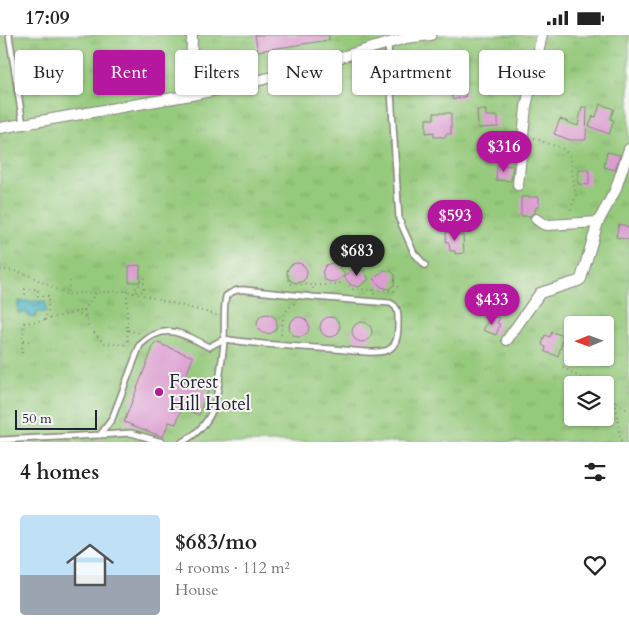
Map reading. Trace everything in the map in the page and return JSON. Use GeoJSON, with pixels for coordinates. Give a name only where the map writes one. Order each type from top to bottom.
{"type":"FeatureCollection","features":[{"type":"Feature","properties":{"kind":"street"},"geometry":{"type":"LineString","coordinates":[[192,35],[192,50]]}},
{"type":"Feature","properties":{"kind":"street"},"geometry":{"type":"LineString","coordinates":[[258,80],[406,38],[431,35]]}},
{"type":"Feature","properties":{"kind":"street"},"geometry":{"type":"LineString","coordinates":[[518,185],[526,107],[542,35]]}},
{"type":"Feature","properties":{"kind":"street"},"geometry":{"type":"LineString","coordinates":[[0,128],[191,95]]}},
{"type":"Feature","properties":{"kind":"street"},"geometry":{"type":"LineString","coordinates":[[507,339],[540,293],[581,279],[598,222],[615,191],[629,149]]}},
{"type":"Feature","properties":{"kind":"street"},"geometry":{"type":"LineString","coordinates":[[536,219],[543,224],[598,222]]}},
{"type":"Feature","properties":{"kind":"lane"},"geometry":{"type":"LineString","coordinates":[[9,35],[23,124]]}},
{"type":"Feature","properties":{"kind":"lane"},"geometry":{"type":"LineString","coordinates":[[388,44],[399,219],[414,253],[425,265]]}},
{"type":"Feature","properties":{"kind":"lane"},"geometry":{"type":"LineString","coordinates":[[100,435],[112,419],[140,345],[149,336],[172,331],[209,347],[224,339],[374,352],[389,349],[394,345],[397,337],[398,310],[390,303],[296,296],[238,289],[226,296],[224,339],[219,393],[209,419],[192,437],[182,442]]}},
{"type":"Feature","properties":{"kind":"lane"},"geometry":{"type":"LineString","coordinates":[[0,441],[131,433],[162,442]]}},
{"type":"Feature","properties":{"kind":"path"},"geometry":{"type":"LineString","coordinates":[[523,135],[553,144],[563,149],[570,156],[576,196],[564,224]]}},
{"type":"Feature","properties":{"kind":"path"},"geometry":{"type":"LineString","coordinates":[[0,270],[21,272],[38,278],[50,288],[67,295],[127,291],[224,317]]}},
{"type":"Feature","properties":{"kind":"path"},"geometry":{"type":"LineString","coordinates":[[133,293],[144,291],[144,274]]}},
{"type":"Feature","properties":{"kind":"path"},"geometry":{"type":"LineString","coordinates":[[288,275],[290,284],[300,284]]}},
{"type":"Feature","properties":{"kind":"path"},"geometry":{"type":"LineString","coordinates":[[313,285],[338,285],[342,280]]}},
{"type":"Feature","properties":{"kind":"path"},"geometry":{"type":"LineString","coordinates":[[67,295],[70,281]]}},
{"type":"Feature","properties":{"kind":"path"},"geometry":{"type":"LineString","coordinates":[[133,293],[137,286],[144,283]]}},
{"type":"Feature","properties":{"kind":"path"},"geometry":{"type":"LineString","coordinates":[[350,285],[353,289],[362,289]]}},
{"type":"Feature","properties":{"kind":"path"},"geometry":{"type":"LineString","coordinates":[[374,290],[394,291],[399,285]]}},
{"type":"Feature","properties":{"kind":"path"},"geometry":{"type":"LineString","coordinates":[[25,297],[25,289],[38,289],[38,296],[48,296],[48,311],[44,320]]}},
{"type":"Feature","properties":{"kind":"path"},"geometry":{"type":"LineString","coordinates":[[127,291],[127,345],[132,365]]}},
{"type":"Feature","properties":{"kind":"path"},"geometry":{"type":"LineString","coordinates":[[22,353],[24,323],[44,320],[84,309],[96,293]]}},
{"type":"Feature","properties":{"kind":"path"},"geometry":{"type":"LineString","coordinates":[[281,335],[283,316],[286,310],[295,303],[296,296]]}},
{"type":"Feature","properties":{"kind":"path"},"geometry":{"type":"LineString","coordinates":[[84,309],[89,327],[104,343],[127,345]]}},
{"type":"Feature","properties":{"kind":"path"},"geometry":{"type":"LineString","coordinates":[[75,312],[86,318]]}},
{"type":"Feature","properties":{"kind":"path"},"geometry":{"type":"LineString","coordinates":[[127,331],[149,336]]}},
{"type":"Feature","properties":{"kind":"path"},"geometry":{"type":"LineString","coordinates":[[23,341],[30,341]]}},
{"type":"Feature","properties":{"kind":"path"},"geometry":{"type":"LineString","coordinates":[[563,367],[578,376]]}},
{"type":"Feature","properties":{"kind":"path"},"geometry":{"type":"LineString","coordinates":[[615,401],[629,411]]}},
{"type":"Feature","properties":{"kind":"path"},"geometry":{"type":"LineString","coordinates":[[615,401],[621,442]]}},
{"type":"Feature","properties":{"kind":"green space"},"geometry":{"type":"Polygon","coordinates":[[[0,35],[629,35],[629,442],[0,442],[0,35]]]}},
{"type":"Feature","properties":{"kind":"water"},"geometry":{"type":"Polygon","coordinates":[[[18,301],[45,301],[46,312],[36,313],[36,317],[28,317],[28,313],[18,313],[18,301]]]}},
{"type":"Feature","properties":{"kind":"building"},"geometry":{"type":"Polygon","coordinates":[[[255,35],[329,35],[329,40],[258,50],[255,35]]]}},
{"type":"Feature","properties":{"kind":"building"},"geometry":{"type":"Polygon","coordinates":[[[451,95],[466,95],[466,96],[453,100],[451,95]]]}},
{"type":"Feature","properties":{"kind":"building"},"geometry":{"type":"Polygon","coordinates":[[[600,104],[614,109],[610,119],[614,120],[609,134],[589,126],[593,116],[596,117],[600,104]]]}},
{"type":"Feature","properties":{"kind":"building"},"geometry":{"type":"Polygon","coordinates":[[[582,107],[587,107],[586,140],[570,140],[554,134],[560,119],[578,126],[582,107]]]}},
{"type":"Feature","properties":{"kind":"building"},"geometry":{"type":"Polygon","coordinates":[[[477,110],[486,110],[486,116],[498,116],[498,127],[478,128],[477,110]]]}},
{"type":"Feature","properties":{"kind":"building"},"geometry":{"type":"Polygon","coordinates":[[[434,113],[451,113],[451,134],[446,134],[446,137],[434,137],[434,132],[426,133],[426,119],[434,119],[434,113]]]}},
{"type":"Feature","properties":{"kind":"building"},"geometry":{"type":"Polygon","coordinates":[[[607,152],[620,155],[615,170],[604,167],[607,152]]]}},
{"type":"Feature","properties":{"kind":"building"},"geometry":{"type":"Polygon","coordinates":[[[497,165],[513,166],[511,181],[496,180],[497,165]]]}},
{"type":"Feature","properties":{"kind":"building"},"geometry":{"type":"Polygon","coordinates":[[[578,170],[589,170],[589,185],[578,184],[578,170]]]}},
{"type":"Feature","properties":{"kind":"building"},"geometry":{"type":"Polygon","coordinates":[[[521,197],[539,197],[539,207],[536,207],[535,212],[530,216],[521,216],[521,197]]]}},
{"type":"Feature","properties":{"kind":"building"},"geometry":{"type":"Polygon","coordinates":[[[437,206],[446,206],[446,212],[450,212],[450,221],[437,221],[437,206]]]}},
{"type":"Feature","properties":{"kind":"building"},"geometry":{"type":"Polygon","coordinates":[[[619,224],[629,227],[629,240],[616,237],[619,224]]]}},
{"type":"Feature","properties":{"kind":"building"},"geometry":{"type":"Polygon","coordinates":[[[446,232],[457,232],[458,235],[463,235],[464,253],[455,254],[455,251],[450,251],[449,242],[446,242],[446,232]]]}},
{"type":"Feature","properties":{"kind":"building"},"geometry":{"type":"Polygon","coordinates":[[[297,263],[304,266],[307,273],[304,280],[297,283],[290,280],[287,273],[290,266],[297,263]]]}},
{"type":"Feature","properties":{"kind":"building"},"geometry":{"type":"Polygon","coordinates":[[[332,263],[338,265],[345,275],[337,281],[331,282],[325,280],[322,272],[326,265],[332,263]]]}},
{"type":"Feature","properties":{"kind":"building"},"geometry":{"type":"Polygon","coordinates":[[[140,265],[140,282],[129,282],[129,266],[140,265]]]}},
{"type":"Feature","properties":{"kind":"building"},"geometry":{"type":"Polygon","coordinates":[[[354,268],[363,270],[369,279],[359,287],[351,285],[344,277],[354,268]]]}},
{"type":"Feature","properties":{"kind":"building"},"geometry":{"type":"Polygon","coordinates":[[[384,270],[391,271],[395,275],[394,285],[389,289],[381,287],[374,279],[384,270]]]}},
{"type":"Feature","properties":{"kind":"building"},"geometry":{"type":"Polygon","coordinates":[[[267,314],[274,317],[277,324],[274,331],[267,334],[260,331],[257,324],[260,317],[267,314]]]}},
{"type":"Feature","properties":{"kind":"building"},"geometry":{"type":"Polygon","coordinates":[[[491,316],[500,318],[497,323],[500,324],[496,335],[483,330],[491,316]]]}},
{"type":"Feature","properties":{"kind":"building"},"geometry":{"type":"Polygon","coordinates":[[[299,317],[306,320],[309,327],[306,334],[299,337],[292,334],[289,327],[292,320],[299,317]]]}},
{"type":"Feature","properties":{"kind":"building"},"geometry":{"type":"Polygon","coordinates":[[[330,317],[337,320],[340,327],[337,334],[330,337],[323,334],[320,327],[323,320],[330,317]]]}},
{"type":"Feature","properties":{"kind":"building"},"geometry":{"type":"Polygon","coordinates":[[[362,322],[369,325],[372,332],[369,339],[362,342],[355,339],[352,332],[355,325],[362,322]]]}},
{"type":"Feature","properties":{"kind":"building"},"geometry":{"type":"Polygon","coordinates":[[[552,332],[564,336],[558,356],[545,352],[546,347],[542,345],[545,335],[550,337],[552,332]]]}},
{"type":"Feature","properties":{"kind":"building"},"geometry":{"type":"Polygon","coordinates":[[[155,342],[193,357],[184,382],[208,391],[199,415],[182,408],[176,424],[169,422],[163,437],[124,422],[155,342]]]}},
{"type":"Feature","properties":{"kind":"place","name":"Forest Hill Hotel"},"geometry":{"type":"Point","coordinates":[159,392]}}]}
